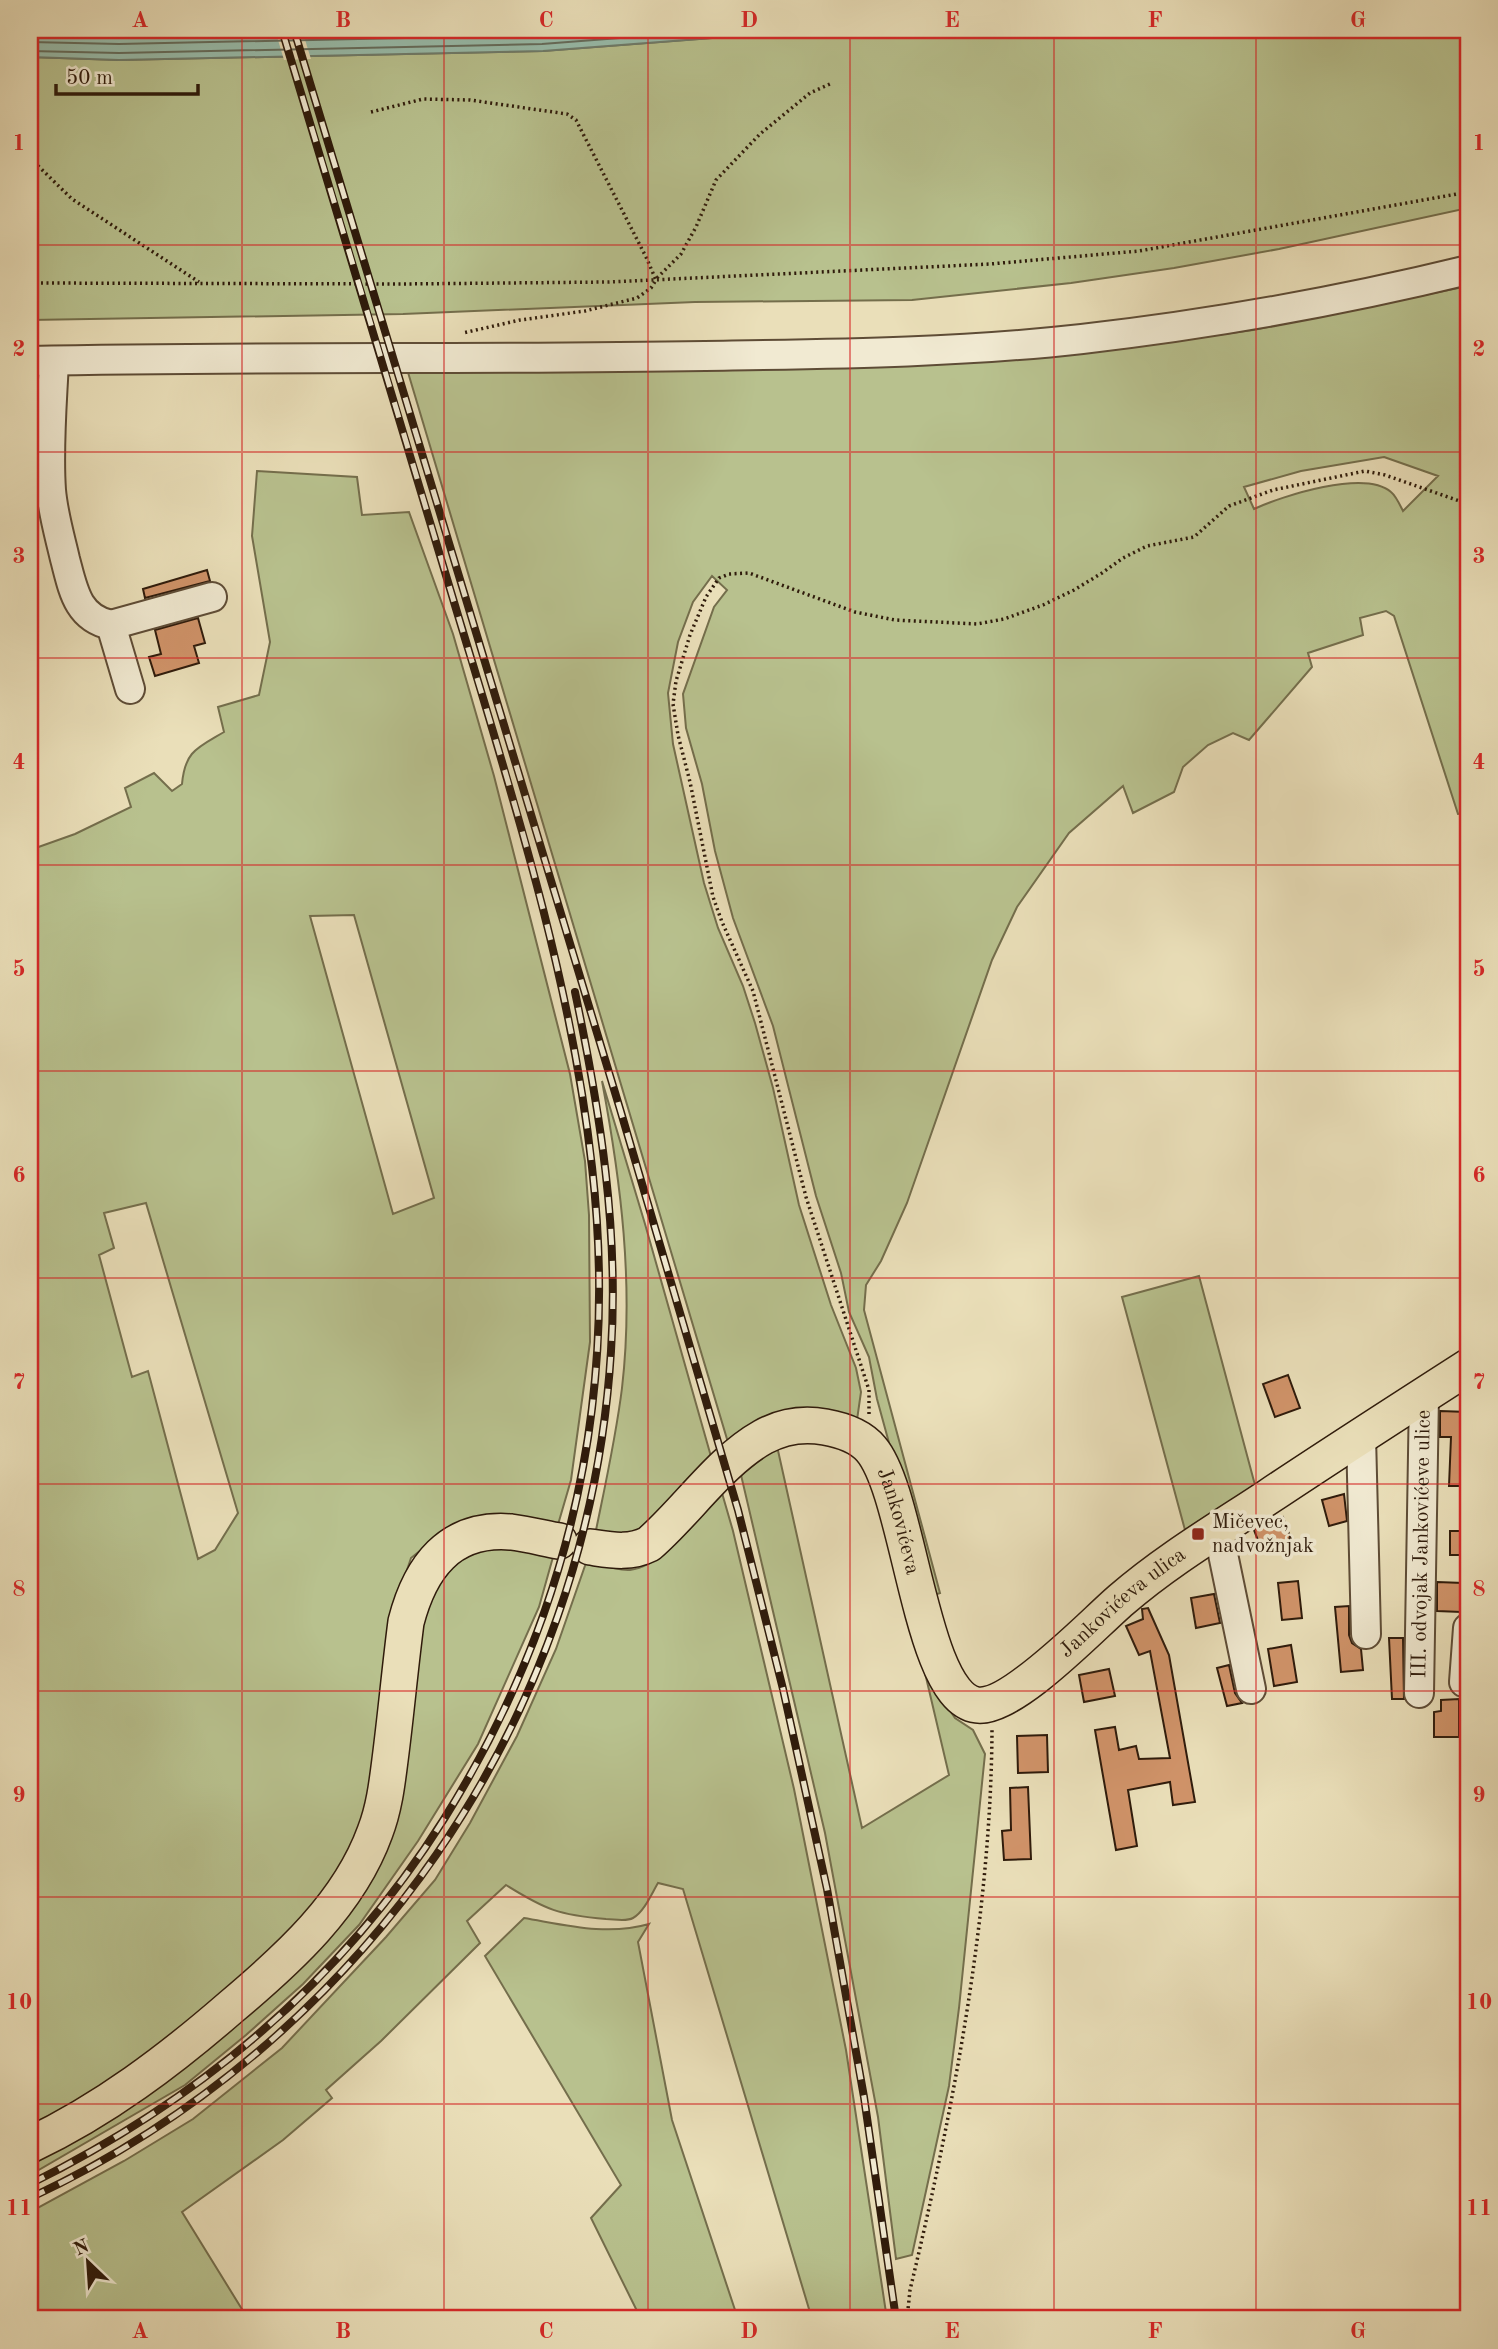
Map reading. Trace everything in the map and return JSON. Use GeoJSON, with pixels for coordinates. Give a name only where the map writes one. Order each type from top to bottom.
{"type":"FeatureCollection","features":[{"type":"Feature","properties":{"kind":"main road","name":"Jankovićeva ulica"},"geometry":{"type":"LineString","coordinates":[[992,1703],[1024,1686],[1121,1600],[1174,1558],[1468,1367]]}},
{"type":"Feature","properties":{"kind":"main road","name":"Jankovićeva"},"geometry":{"type":"LineString","coordinates":[[30,2145],[110,2100],[208,2027],[288,1956],[323,1918],[345,1888],[363,1860],[384,1803],[406,1622],[413,1596],[430,1566],[449,1547],[463,1539],[490,1532],[510,1532],[622,1551],[636,1550],[649,1544],[742,1451],[777,1430],[801,1425],[840,1430],[862,1440],[870,1447],[889,1481],[943,1673],[963,1700],[979,1705],[992,1703]]}},
{"type":"Feature","properties":{"kind":"street"},"geometry":{"type":"LineString","coordinates":[[212,597],[111,625],[98,622],[86,613],[78,601],[55,519],[42,361],[900,353],[1079,340],[1181,327],[1304,306],[1468,270]]}},
{"type":"Feature","properties":{"kind":"street"},"geometry":{"type":"LineString","coordinates":[[111,625],[130,689]]}},
{"type":"Feature","properties":{"kind":"street","name":"III. odvojak Jankovićeve ulice"},"geometry":{"type":"LineString","coordinates":[[1419,1693],[1424,1395]]}},
{"type":"Feature","properties":{"kind":"street"},"geometry":{"type":"LineString","coordinates":[[1361,1436],[1366,1634]]}},
{"type":"Feature","properties":{"kind":"street"},"geometry":{"type":"LineString","coordinates":[[1218,1530],[1251,1689]]}},
{"type":"Feature","properties":{"kind":"street"},"geometry":{"type":"LineString","coordinates":[[1464,1682],[1468,1628]]}},
{"type":"Feature","properties":{"kind":"path"},"geometry":{"type":"LineString","coordinates":[[458,335],[520,320],[638,298],[651,288],[681,254],[716,180],[761,134],[810,93],[832,83]]}},
{"type":"Feature","properties":{"kind":"path"},"geometry":{"type":"LineString","coordinates":[[371,112],[423,99],[470,100],[567,114],[576,120],[656,280]]}},
{"type":"Feature","properties":{"kind":"path"},"geometry":{"type":"LineString","coordinates":[[30,158],[72,199],[201,283]]}},
{"type":"Feature","properties":{"kind":"path"},"geometry":{"type":"LineString","coordinates":[[30,283],[402,284],[656,280],[990,264],[1139,251],[1468,192]]}},
{"type":"Feature","properties":{"kind":"path"},"geometry":{"type":"LineString","coordinates":[[870,1447],[869,1390],[806,1197],[753,991],[713,897],[678,735],[673,704],[676,681],[690,635],[706,597],[719,578],[729,574],[749,573],[855,612],[895,620],[977,624],[1004,619],[1043,605],[1074,590],[1123,558],[1147,546],[1195,537],[1229,506],[1273,489],[1365,471],[1385,475],[1468,504]]}},
{"type":"Feature","properties":{"kind":"path"},"geometry":{"type":"LineString","coordinates":[[907,2319],[910,2291],[954,2086],[976,1940],[992,1758],[992,1703]]}},
{"type":"Feature","properties":{"kind":"shaded area"},"geometry":{"type":"Polygon","coordinates":[[[815,30],[1468,30],[1468,208],[1279,249],[1174,268],[1071,283],[912,300],[695,302],[403,314],[30,320],[30,57],[119,60],[543,51],[815,30]]]}},
{"type":"Feature","properties":{"kind":"shaded area"},"geometry":{"type":"Polygon","coordinates":[[[1468,286],[1468,813],[1458,814],[1394,616],[1386,611],[1360,618],[1363,635],[1308,653],[1312,667],[1249,740],[1233,733],[1208,745],[1183,767],[1174,792],[1133,813],[1123,786],[1069,833],[1017,907],[992,960],[907,1203],[881,1261],[866,1285],[864,1310],[940,1593],[931,1596],[877,1399],[869,1357],[849,1312],[841,1273],[816,1196],[773,1026],[733,918],[686,728],[683,694],[714,607],[727,590],[712,576],[693,602],[678,642],[668,693],[673,744],[704,883],[718,928],[743,986],[755,1023],[773,1088],[799,1205],[831,1305],[856,1368],[861,1392],[857,1420],[730,1449],[407,369],[1100,351],[1253,330],[1468,286]],[[1384,457],[1301,471],[1244,487],[1254,509],[1323,487],[1363,483],[1391,492],[1403,511],[1438,476],[1384,457]]]}},
{"type":"Feature","properties":{"kind":"shaded area"},"geometry":{"type":"Polygon","coordinates":[[[257,471],[357,477],[362,515],[409,512],[453,634],[494,776],[570,1074],[585,1161],[589,1215],[590,1342],[571,1480],[557,1528],[426,1546],[411,1558],[403,1582],[378,1776],[350,1857],[288,1939],[189,2030],[30,2132],[30,850],[75,834],[131,807],[125,788],[154,773],[172,791],[182,784],[189,757],[206,742],[224,732],[218,707],[259,695],[270,642],[252,536],[257,471]],[[354,915],[310,916],[393,1214],[434,1198],[354,915]],[[146,1203],[104,1213],[114,1248],[99,1255],[132,1377],[148,1371],[198,1559],[215,1550],[238,1513],[146,1203]]]}},
{"type":"Feature","properties":{"kind":"shaded area"},"geometry":{"type":"Polygon","coordinates":[[[602,1081],[712,1460],[704,1472],[637,1531],[621,1537],[595,1535],[620,1406],[627,1311],[620,1195],[602,1081]]]}},
{"type":"Feature","properties":{"kind":"shaded area"},"geometry":{"type":"Polygon","coordinates":[[[1199,1276],[1255,1485],[1185,1530],[1122,1297],[1199,1276]]]}},
{"type":"Feature","properties":{"kind":"shaded area"},"geometry":{"type":"Polygon","coordinates":[[[777,1446],[862,1828],[949,1775],[925,1673],[955,1718],[973,1730],[985,1754],[949,2086],[912,2255],[896,2259],[878,2117],[825,1833],[741,1475],[777,1446]]]}},
{"type":"Feature","properties":{"kind":"shaded area"},"geometry":{"type":"Polygon","coordinates":[[[722,1493],[794,1789],[846,2050],[887,2319],[812,2319],[683,1889],[658,1883],[641,1911],[633,1918],[623,1920],[576,1916],[553,1910],[506,1885],[467,1921],[480,1943],[381,2041],[326,2090],[332,2098],[283,2140],[182,2212],[248,2319],[30,2319],[30,2212],[124,2161],[193,2119],[282,2048],[386,1937],[435,1880],[470,1823],[517,1736],[556,1649],[587,1560],[630,1570],[656,1560],[680,1539],[722,1493]]]}},
{"type":"Feature","properties":{"kind":"shaded area"},"geometry":{"type":"Polygon","coordinates":[[[478,1546],[555,1550],[539,1607],[478,1744],[418,1841],[359,1925],[303,1984],[185,2085],[30,2175],[30,2154],[356,1890],[415,1629],[441,1570],[478,1546]]]}},
{"type":"Feature","properties":{"kind":"shaded area"},"geometry":{"type":"Polygon","coordinates":[[[524,1918],[602,1929],[649,1924],[638,1942],[672,2120],[738,2319],[641,2319],[591,2218],[621,2185],[485,1956],[524,1918]]]}},
{"type":"Feature","properties":{"kind":"water"},"geometry":{"type":"Polygon","coordinates":[[[30,30],[815,30],[543,51],[119,60],[30,57],[30,30]]]}},
{"type":"Feature","properties":{"kind":"pier"},"geometry":{"type":"Polygon","coordinates":[[[275,30],[302,30],[311,59],[284,60],[275,30]]]}},
{"type":"Feature","properties":{"kind":"building"},"geometry":{"type":"Polygon","coordinates":[[[207,570],[210,581],[145,598],[143,589],[207,570]]]}},
{"type":"Feature","properties":{"kind":"building"},"geometry":{"type":"Polygon","coordinates":[[[198,618],[205,643],[194,646],[199,663],[155,676],[149,657],[161,654],[155,630],[198,618]]]}},
{"type":"Feature","properties":{"kind":"building"},"geometry":{"type":"Polygon","coordinates":[[[1288,1375],[1300,1408],[1275,1417],[1263,1384],[1288,1375]]]}},
{"type":"Feature","properties":{"kind":"building"},"geometry":{"type":"Polygon","coordinates":[[[1440,1411],[1468,1412],[1468,1486],[1449,1486],[1451,1437],[1440,1437],[1440,1411]]]}},
{"type":"Feature","properties":{"kind":"building"},"geometry":{"type":"Polygon","coordinates":[[[1344,1494],[1347,1521],[1329,1526],[1322,1500],[1344,1494]]]}},
{"type":"Feature","properties":{"kind":"building"},"geometry":{"type":"Polygon","coordinates":[[[1283,1517],[1292,1542],[1263,1553],[1254,1530],[1264,1523],[1283,1517]]]}},
{"type":"Feature","properties":{"kind":"building"},"geometry":{"type":"Polygon","coordinates":[[[1450,1531],[1466,1531],[1466,1555],[1450,1555],[1450,1531]]]}},
{"type":"Feature","properties":{"kind":"building"},"geometry":{"type":"Polygon","coordinates":[[[1298,1581],[1302,1618],[1282,1620],[1278,1583],[1298,1581]]]}},
{"type":"Feature","properties":{"kind":"building"},"geometry":{"type":"Polygon","coordinates":[[[1437,1582],[1463,1583],[1461,1612],[1437,1611],[1437,1582]]]}},
{"type":"Feature","properties":{"kind":"building"},"geometry":{"type":"Polygon","coordinates":[[[1214,1594],[1220,1623],[1196,1628],[1191,1598],[1214,1594]]]}},
{"type":"Feature","properties":{"kind":"building"},"geometry":{"type":"Polygon","coordinates":[[[1349,1606],[1349,1635],[1352,1643],[1361,1649],[1363,1670],[1341,1672],[1335,1607],[1349,1606]]]}},
{"type":"Feature","properties":{"kind":"building"},"geometry":{"type":"Polygon","coordinates":[[[1148,1608],[1169,1655],[1195,1802],[1173,1805],[1170,1782],[1128,1790],[1137,1846],[1116,1850],[1095,1730],[1115,1727],[1119,1750],[1136,1746],[1139,1759],[1170,1758],[1150,1651],[1139,1655],[1126,1626],[1143,1619],[1142,1609],[1148,1608]]]}},
{"type":"Feature","properties":{"kind":"building"},"geometry":{"type":"Polygon","coordinates":[[[1389,1638],[1403,1638],[1404,1699],[1392,1699],[1389,1638]]]}},
{"type":"Feature","properties":{"kind":"building"},"geometry":{"type":"Polygon","coordinates":[[[1291,1645],[1297,1682],[1274,1686],[1268,1649],[1291,1645]]]}},
{"type":"Feature","properties":{"kind":"building"},"geometry":{"type":"Polygon","coordinates":[[[1229,1665],[1235,1693],[1242,1703],[1227,1706],[1217,1668],[1229,1665]]]}},
{"type":"Feature","properties":{"kind":"building"},"geometry":{"type":"Polygon","coordinates":[[[1109,1669],[1115,1696],[1084,1702],[1079,1675],[1109,1669]]]}},
{"type":"Feature","properties":{"kind":"building"},"geometry":{"type":"Polygon","coordinates":[[[1459,1699],[1459,1737],[1434,1737],[1434,1712],[1441,1711],[1441,1700],[1459,1699]]]}},
{"type":"Feature","properties":{"kind":"building"},"geometry":{"type":"Polygon","coordinates":[[[1047,1735],[1048,1772],[1018,1773],[1017,1736],[1047,1735]]]}},
{"type":"Feature","properties":{"kind":"building"},"geometry":{"type":"Polygon","coordinates":[[[1028,1787],[1031,1859],[1004,1860],[1002,1831],[1011,1830],[1010,1788],[1028,1787]]]}},
{"type":"Feature","properties":{"kind":"railway"},"geometry":{"type":"LineString","coordinates":[[30,2184],[93,2151],[152,2114],[209,2074],[263,2030],[313,1983],[360,1932],[404,1878],[444,1819],[487,1743],[524,1666],[553,1587],[575,1506],[590,1424],[598,1340],[599,1254],[592,1167],[582,1096],[555,956],[498,749],[282,30]]}},
{"type":"Feature","properties":{"kind":"railway"},"geometry":{"type":"LineString","coordinates":[[294,30],[620,1109],[738,1510],[783,1689],[827,1889],[864,2097],[896,2319]]}},
{"type":"Feature","properties":{"kind":"railway"},"geometry":{"type":"LineString","coordinates":[[30,2198],[149,2132],[258,2052],[354,1959],[437,1854],[505,1739],[558,1616],[593,1486],[611,1351],[613,1305],[610,1215],[592,1081],[575,992]]}},
{"type":"Feature","properties":{"kind":"place","name":"Mičevec, nadvožnjak"},"geometry":{"type":"Point","coordinates":[1198,1534]}}]}
